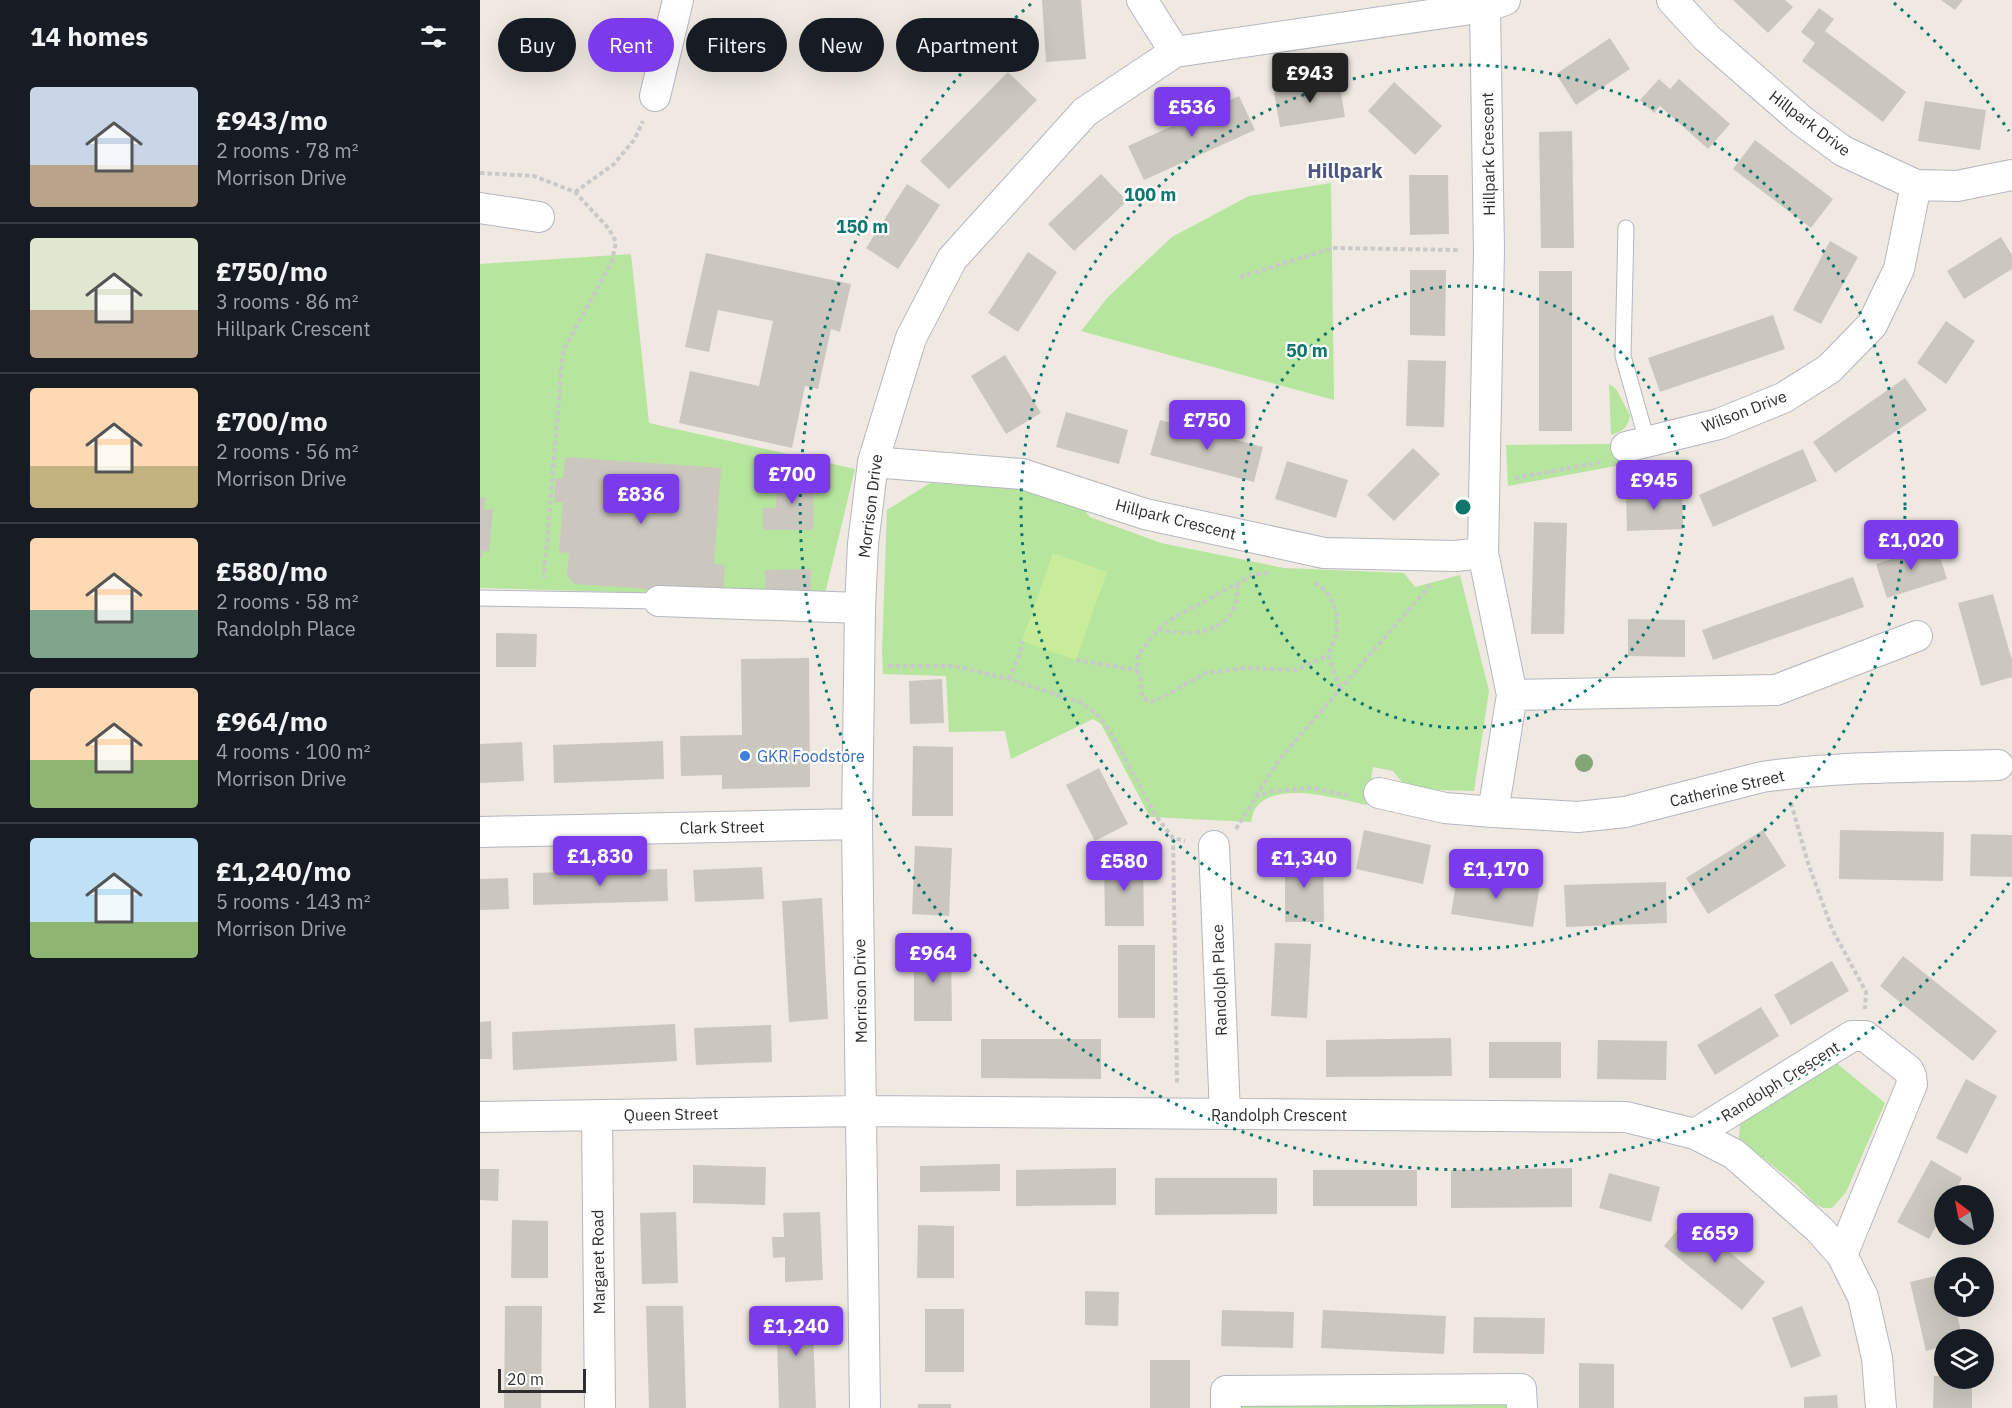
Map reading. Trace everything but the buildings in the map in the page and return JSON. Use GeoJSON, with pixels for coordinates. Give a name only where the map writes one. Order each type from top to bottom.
{"type":"FeatureCollection","features":[{"type":"Feature","properties":{"kind":"street"},"geometry":{"type":"LineString","coordinates":[[655,96],[678,0]]}},
{"type":"Feature","properties":{"kind":"street"},"geometry":{"type":"LineString","coordinates":[[1142,0],[1175,52]]}},
{"type":"Feature","properties":{"kind":"street","name":"Hillpark Drive"},"geometry":{"type":"LineString","coordinates":[[1672,0],[1707,38],[1801,120],[1843,151],[1916,185],[1957,186],[2012,175]]}},
{"type":"Feature","properties":{"kind":"street","name":"Morrison Drive"},"geometry":{"type":"LineString","coordinates":[[865,1408],[856,824],[860,608],[863,544],[873,462],[911,338],[952,259],[1085,112],[1175,52],[1495,4]]}},
{"type":"Feature","properties":{"kind":"street","name":"Hillpark Crescent"},"geometry":{"type":"LineString","coordinates":[[1495,4],[1485,484],[1469,555],[1512,695]]}},
{"type":"Feature","properties":{"kind":"street","name":"Wilson Drive"},"geometry":{"type":"LineString","coordinates":[[1636,444],[1719,424],[1783,398],[1829,369],[1872,325],[1899,269],[1916,185]]}},
{"type":"Feature","properties":{"kind":"street"},"geometry":{"type":"LineString","coordinates":[[480,208],[539,217]]}},
{"type":"Feature","properties":{"kind":"street","name":"Hillpark Crescent"},"geometry":{"type":"LineString","coordinates":[[873,462],[1022,474],[1145,514],[1324,553],[1469,555]]}},
{"type":"Feature","properties":{"kind":"street"},"geometry":{"type":"LineString","coordinates":[[659,601],[860,608]]}},
{"type":"Feature","properties":{"kind":"street"},"geometry":{"type":"LineString","coordinates":[[1379,793],[1445,808],[1493,812],[1512,695],[1776,690],[1917,636]]}},
{"type":"Feature","properties":{"kind":"street","name":"Catherine Street"},"geometry":{"type":"LineString","coordinates":[[1493,812],[1578,817],[1625,812],[1752,779],[1782,774],[1824,770],[1998,765]]}},
{"type":"Feature","properties":{"kind":"street","name":"Clark Street"},"geometry":{"type":"LineString","coordinates":[[480,832],[856,824]]}},
{"type":"Feature","properties":{"kind":"street","name":"Randolph Place"},"geometry":{"type":"LineString","coordinates":[[1214,846],[1225,1114]]}},
{"type":"Feature","properties":{"kind":"street","name":"Randolph Crescent"},"geometry":{"type":"LineString","coordinates":[[1695,1134],[1852,1036],[1864,1036]]}},
{"type":"Feature","properties":{"kind":"street"},"geometry":{"type":"LineString","coordinates":[[1842,1255],[1912,1084],[1908,1070],[1864,1036]]}},
{"type":"Feature","properties":{"kind":"street","name":"Randolph Crescent"},"geometry":{"type":"LineString","coordinates":[[862,1111],[1626,1117],[1695,1134],[1734,1154],[1819,1229],[1842,1255],[1863,1297],[1877,1358],[1881,1408]]}},
{"type":"Feature","properties":{"kind":"street","name":"Queen Street"},"geometry":{"type":"LineString","coordinates":[[480,1116],[862,1111]]}},
{"type":"Feature","properties":{"kind":"street","name":"Margaret Road"},"geometry":{"type":"LineString","coordinates":[[597,1115],[600,1408]]}},
{"type":"Feature","properties":{"kind":"street"},"geometry":{"type":"LineString","coordinates":[[1226,1408],[1226,1391],[1521,1389],[1522,1408]]}},
{"type":"Feature","properties":{"kind":"lane"},"geometry":{"type":"LineString","coordinates":[[1626,228],[1623,356],[1636,444]]}},
{"type":"Feature","properties":{"kind":"lane"},"geometry":{"type":"LineString","coordinates":[[480,598],[659,601]]}},
{"type":"Feature","properties":{"kind":"path"},"geometry":{"type":"LineString","coordinates":[[574,192],[614,164],[634,140],[655,96]]}},
{"type":"Feature","properties":{"kind":"path"},"geometry":{"type":"LineString","coordinates":[[480,173],[534,176],[574,192],[609,228],[616,242],[612,261],[563,351],[542,599]]}},
{"type":"Feature","properties":{"kind":"path"},"geometry":{"type":"LineString","coordinates":[[1240,277],[1333,248],[1490,250]]}},
{"type":"Feature","properties":{"kind":"path"},"geometry":{"type":"LineString","coordinates":[[1485,484],[1617,459],[1636,444]]}},
{"type":"Feature","properties":{"kind":"path"},"geometry":{"type":"LineString","coordinates":[[860,665],[954,666],[1009,679],[1082,703],[1100,717],[1156,816],[1173,838],[1194,844],[1214,846],[1230,838],[1279,760],[1340,689],[1469,555]]}},
{"type":"Feature","properties":{"kind":"path"},"geometry":{"type":"LineString","coordinates":[[1272,572],[1253,575],[1168,621],[1158,629],[1138,655],[1137,670],[1141,680],[1142,697],[1151,702],[1205,673],[1246,668],[1296,670],[1328,655]]}},
{"type":"Feature","properties":{"kind":"path"},"geometry":{"type":"LineString","coordinates":[[1310,580],[1326,591],[1337,612],[1337,633],[1328,655],[1340,689]]}},
{"type":"Feature","properties":{"kind":"path"},"geometry":{"type":"LineString","coordinates":[[1158,629],[1172,633],[1198,633],[1213,628],[1224,620],[1235,607],[1238,584]]}},
{"type":"Feature","properties":{"kind":"path"},"geometry":{"type":"LineString","coordinates":[[1009,679],[1020,653],[1022,641]]}},
{"type":"Feature","properties":{"kind":"path"},"geometry":{"type":"LineString","coordinates":[[1076,660],[1137,670]]}},
{"type":"Feature","properties":{"kind":"path"},"geometry":{"type":"LineString","coordinates":[[1782,774],[1808,863],[1832,928],[1866,992],[1864,1036]]}},
{"type":"Feature","properties":{"kind":"path"},"geometry":{"type":"LineString","coordinates":[[1256,797],[1272,791],[1312,788],[1366,800],[1379,793]]}},
{"type":"Feature","properties":{"kind":"path"},"geometry":{"type":"LineString","coordinates":[[1173,838],[1173,957],[1178,1114]]}},
{"type":"Feature","properties":{"kind":"green space"},"geometry":{"type":"Polygon","coordinates":[[[1331,183],[1334,400],[1081,331],[1108,297],[1172,237],[1249,196],[1331,183]]]}},
{"type":"Feature","properties":{"kind":"green space"},"geometry":{"type":"Polygon","coordinates":[[[631,254],[649,423],[855,469],[824,598],[480,588],[480,264],[631,254]]]}},
{"type":"Feature","properties":{"kind":"green space"},"geometry":{"type":"Polygon","coordinates":[[[1609,384],[1616,389],[1630,415],[1624,428],[1611,435],[1609,384]]]}},
{"type":"Feature","properties":{"kind":"green space"},"geometry":{"type":"Polygon","coordinates":[[[1611,444],[1621,465],[1508,486],[1506,445],[1611,444]]]}},
{"type":"Feature","properties":{"kind":"green space"},"geometry":{"type":"Polygon","coordinates":[[[930,483],[1025,489],[1076,501],[1090,517],[1161,543],[1284,568],[1404,573],[1415,587],[1460,575],[1489,691],[1474,791],[1408,789],[1393,771],[1373,767],[1367,805],[1325,796],[1292,793],[1264,800],[1255,809],[1251,822],[1150,817],[1101,724],[1093,719],[1011,759],[1005,731],[949,732],[946,676],[883,674],[887,510],[930,483]]]}},
{"type":"Feature","properties":{"kind":"green space"},"geometry":{"type":"Polygon","coordinates":[[[1053,553],[1107,572],[1076,660],[1022,641],[1053,553]]]}},
{"type":"Feature","properties":{"kind":"green space"},"geometry":{"type":"Polygon","coordinates":[[[1834,1061],[1885,1103],[1846,1192],[1832,1208],[1823,1208],[1814,1203],[1797,1185],[1767,1161],[1747,1149],[1739,1138],[1740,1123],[1834,1061]]]}},
{"type":"Feature","properties":{"kind":"green space"},"geometry":{"type":"Polygon","coordinates":[[[1507,1398],[1507,1408],[1238,1408],[1238,1400],[1507,1398]]]}},
{"type":"Feature","properties":{"kind":"place","name":"GKR Foodstore"},"geometry":{"type":"Point","coordinates":[745,756]}},
{"type":"Feature","properties":{"kind":"district","name":"Hillpark"},"geometry":{"type":"Point","coordinates":[1345,170]}}]}
